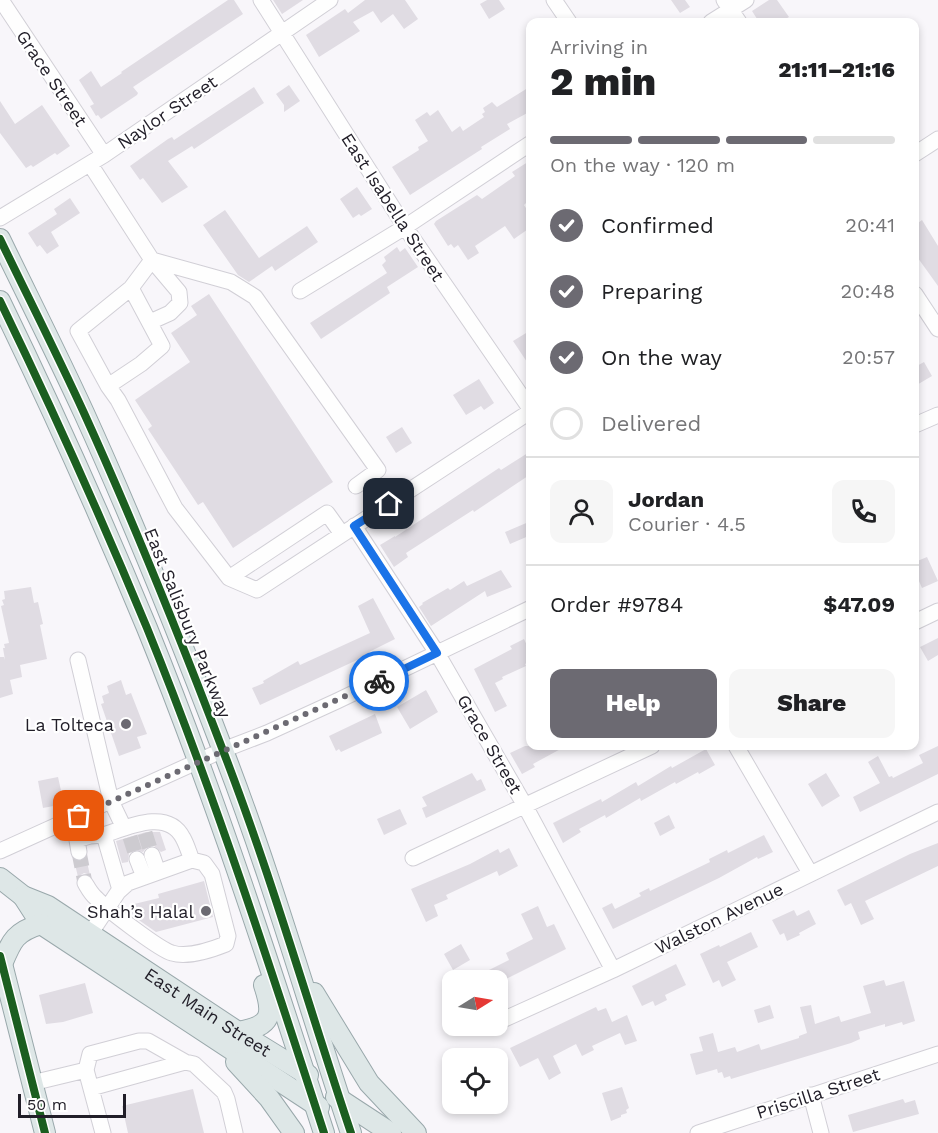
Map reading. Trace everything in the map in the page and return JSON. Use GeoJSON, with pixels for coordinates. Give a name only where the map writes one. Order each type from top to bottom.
{"type":"FeatureCollection","features":[{"type":"Feature","properties":{"kind":"main road","name":"East Salisbury Parkway"},"geometry":{"type":"LineString","coordinates":[[0,239],[80,404],[116,485],[223,750],[298,965],[352,1131]]}},
{"type":"Feature","properties":{"kind":"main road"},"geometry":{"type":"LineString","coordinates":[[0,301],[151,638],[198,761],[255,923],[324,1133]]}},
{"type":"Feature","properties":{"kind":"main road","name":"East Main Street"},"geometry":{"type":"LineString","coordinates":[[0,878],[23,896],[48,906],[304,1073],[391,1133]]}},
{"type":"Feature","properties":{"kind":"main road","name":"East Main Street"},"geometry":{"type":"LineString","coordinates":[[23,896],[41,924],[352,1131]]}},
{"type":"Feature","properties":{"kind":"main road"},"geometry":{"type":"LineString","coordinates":[[238,1032],[261,1025],[270,1016],[268,998],[257,965],[255,923]]}},
{"type":"Feature","properties":{"kind":"main road"},"geometry":{"type":"LineString","coordinates":[[41,924],[25,929],[18,935],[10,943],[1,960],[45,1133]]}},
{"type":"Feature","properties":{"kind":"main road"},"geometry":{"type":"LineString","coordinates":[[298,965],[369,1083],[416,1133]]}},
{"type":"Feature","properties":{"kind":"main road"},"geometry":{"type":"LineString","coordinates":[[216,1040],[268,1098],[294,1133]]}},
{"type":"Feature","properties":{"kind":"street","name":"Grace Street"},"geometry":{"type":"LineString","coordinates":[[1,0],[104,155]]}},
{"type":"Feature","properties":{"kind":"street","name":"East Isabella Street"},"geometry":{"type":"LineString","coordinates":[[261,0],[405,227],[526,403]]}},
{"type":"Feature","properties":{"kind":"street","name":"Naylor Street"},"geometry":{"type":"LineString","coordinates":[[0,218],[90,164],[192,97],[330,0]]}},
{"type":"Feature","properties":{"kind":"street"},"geometry":{"type":"LineString","coordinates":[[554,0],[566,18]]}},
{"type":"Feature","properties":{"kind":"street"},"geometry":{"type":"LineString","coordinates":[[731,11],[746,0]]}},
{"type":"Feature","properties":{"kind":"street"},"geometry":{"type":"LineString","coordinates":[[919,152],[938,140]]}},
{"type":"Feature","properties":{"kind":"street"},"geometry":{"type":"LineString","coordinates":[[300,291],[405,227],[526,146]]}},
{"type":"Feature","properties":{"kind":"street"},"geometry":{"type":"LineString","coordinates":[[90,164],[152,260],[179,292],[180,303],[170,313],[150,322]]}},
{"type":"Feature","properties":{"kind":"street"},"geometry":{"type":"LineString","coordinates":[[152,260],[131,288],[78,331],[118,400],[175,508],[230,578],[257,590],[526,413]]}},
{"type":"Feature","properties":{"kind":"street"},"geometry":{"type":"LineString","coordinates":[[152,260],[231,282],[255,297],[378,470],[356,486]]}},
{"type":"Feature","properties":{"kind":"street"},"geometry":{"type":"LineString","coordinates":[[108,386],[141,364],[162,346],[131,288]]}},
{"type":"Feature","properties":{"kind":"street"},"geometry":{"type":"LineString","coordinates":[[919,300],[938,329]]}},
{"type":"Feature","properties":{"kind":"street"},"geometry":{"type":"LineString","coordinates":[[919,424],[938,415]]}},
{"type":"Feature","properties":{"kind":"street","name":"Grace Street"},"geometry":{"type":"LineString","coordinates":[[230,578],[327,513],[348,530],[437,653],[525,804],[613,970]]}},
{"type":"Feature","properties":{"kind":"street"},"geometry":{"type":"LineString","coordinates":[[0,852],[198,761],[277,728],[526,610]]}},
{"type":"Feature","properties":{"kind":"street"},"geometry":{"type":"LineString","coordinates":[[919,620],[938,611]]}},
{"type":"Feature","properties":{"kind":"street"},"geometry":{"type":"LineString","coordinates":[[78,660],[111,801],[134,830]]}},
{"type":"Feature","properties":{"kind":"street"},"geometry":{"type":"LineString","coordinates":[[413,858],[643,750]]}},
{"type":"Feature","properties":{"kind":"street"},"geometry":{"type":"LineString","coordinates":[[738,750],[810,873]]}},
{"type":"Feature","properties":{"kind":"street","name":"Walston Avenue"},"geometry":{"type":"LineString","coordinates":[[508,1017],[613,970],[938,812]]}},
{"type":"Feature","properties":{"kind":"street"},"geometry":{"type":"LineString","coordinates":[[79,852],[77,840],[134,830],[154,820],[173,825],[183,836],[192,860]]}},
{"type":"Feature","properties":{"kind":"street"},"geometry":{"type":"LineString","coordinates":[[104,835],[120,890]]}},
{"type":"Feature","properties":{"kind":"street"},"geometry":{"type":"LineString","coordinates":[[145,857],[151,875]]}},
{"type":"Feature","properties":{"kind":"street"},"geometry":{"type":"LineString","coordinates":[[85,883],[95,898],[107,908],[156,945],[172,954],[190,954],[226,944],[228,936],[212,874],[204,863],[192,860],[128,883],[120,890],[107,908],[90,934]]}},
{"type":"Feature","properties":{"kind":"street"},"geometry":{"type":"LineString","coordinates":[[103,1133],[86,1070],[90,1054],[139,1041],[148,1041],[185,1062],[194,1064],[224,1092],[235,1133]]}},
{"type":"Feature","properties":{"kind":"street","name":"Priscilla Street"},"geometry":{"type":"LineString","coordinates":[[699,1133],[938,1054]]}},
{"type":"Feature","properties":{"kind":"street"},"geometry":{"type":"LineString","coordinates":[[91,1088],[185,1062]]}},
{"type":"Feature","properties":{"kind":"street"},"geometry":{"type":"LineString","coordinates":[[32,1083],[86,1070]]}},
{"type":"Feature","properties":{"kind":"street"},"geometry":{"type":"LineString","coordinates":[[811,1095],[821,1133]]}},
{"type":"Feature","properties":{"kind":"building"},"geometry":{"type":"Polygon","coordinates":[[[228,0],[234,0],[243,14],[133,87],[137,95],[101,119],[98,115],[96,116],[90,106],[94,104],[79,80],[91,71],[101,87],[228,0]]]}},
{"type":"Feature","properties":{"kind":"building"},"geometry":{"type":"Polygon","coordinates":[[[273,0],[303,0],[282,14],[273,0]]]}},
{"type":"Feature","properties":{"kind":"building"},"geometry":{"type":"Polygon","coordinates":[[[365,0],[405,0],[418,19],[404,29],[393,14],[381,23],[373,11],[353,22],[360,31],[319,57],[306,35],[345,9],[348,13],[365,0]]]}},
{"type":"Feature","properties":{"kind":"building"},"geometry":{"type":"Polygon","coordinates":[[[487,0],[499,0],[505,9],[489,19],[480,4],[487,0]]]}},
{"type":"Feature","properties":{"kind":"building"},"geometry":{"type":"Polygon","coordinates":[[[671,0],[685,0],[690,7],[680,13],[671,0]]]}},
{"type":"Feature","properties":{"kind":"building"},"geometry":{"type":"Polygon","coordinates":[[[769,0],[777,0],[789,17],[756,18],[752,11],[769,0]]]}},
{"type":"Feature","properties":{"kind":"building"},"geometry":{"type":"Polygon","coordinates":[[[289,85],[300,101],[284,112],[284,105],[276,94],[289,85]]]}},
{"type":"Feature","properties":{"kind":"building"},"geometry":{"type":"Polygon","coordinates":[[[254,87],[264,103],[194,149],[192,146],[168,161],[188,187],[162,203],[143,178],[140,180],[130,166],[168,139],[172,137],[174,140],[254,87]]]}},
{"type":"Feature","properties":{"kind":"building"},"geometry":{"type":"Polygon","coordinates":[[[526,89],[526,114],[507,124],[510,129],[410,195],[392,167],[419,150],[418,147],[428,141],[415,120],[427,112],[430,116],[438,110],[452,132],[460,126],[463,131],[484,117],[483,108],[492,102],[497,107],[526,89]]]}},
{"type":"Feature","properties":{"kind":"building"},"geometry":{"type":"Polygon","coordinates":[[[0,101],[15,124],[42,105],[70,146],[33,167],[31,165],[26,168],[0,133],[0,101]]]}},
{"type":"Feature","properties":{"kind":"building"},"geometry":{"type":"Polygon","coordinates":[[[526,163],[526,203],[524,205],[526,231],[514,239],[505,226],[475,246],[479,253],[468,260],[458,245],[454,248],[451,244],[448,246],[434,224],[477,195],[482,199],[515,176],[512,172],[526,163]]]}},
{"type":"Feature","properties":{"kind":"building"},"geometry":{"type":"Polygon","coordinates":[[[357,187],[372,209],[353,218],[340,199],[357,187]]]}},
{"type":"Feature","properties":{"kind":"building"},"geometry":{"type":"Polygon","coordinates":[[[70,198],[80,213],[51,232],[59,246],[47,254],[40,245],[37,247],[28,233],[57,214],[54,209],[70,198]]]}},
{"type":"Feature","properties":{"kind":"building"},"geometry":{"type":"Polygon","coordinates":[[[225,210],[259,258],[307,226],[318,242],[275,271],[272,266],[249,282],[238,275],[203,225],[225,210]]]}},
{"type":"Feature","properties":{"kind":"building"},"geometry":{"type":"Polygon","coordinates":[[[922,220],[938,246],[938,286],[919,260],[919,222],[922,220]]]}},
{"type":"Feature","properties":{"kind":"building"},"geometry":{"type":"Polygon","coordinates":[[[397,247],[400,252],[405,248],[418,267],[387,287],[390,293],[321,339],[310,323],[387,273],[382,265],[386,261],[384,257],[397,247]]]}},
{"type":"Feature","properties":{"kind":"building"},"geometry":{"type":"Polygon","coordinates":[[[209,294],[333,482],[233,548],[203,502],[198,505],[148,429],[152,426],[135,400],[190,362],[171,333],[197,315],[191,306],[209,294]]]}},
{"type":"Feature","properties":{"kind":"building"},"geometry":{"type":"Polygon","coordinates":[[[526,333],[526,360],[513,341],[526,333]]]}},
{"type":"Feature","properties":{"kind":"building"},"geometry":{"type":"Polygon","coordinates":[[[924,362],[932,376],[919,384],[919,365],[924,362]]]}},
{"type":"Feature","properties":{"kind":"building"},"geometry":{"type":"Polygon","coordinates":[[[479,379],[494,403],[484,410],[481,406],[466,415],[453,395],[479,379]]]}},
{"type":"Feature","properties":{"kind":"building"},"geometry":{"type":"Polygon","coordinates":[[[402,427],[412,443],[396,453],[386,437],[402,427]]]}},
{"type":"Feature","properties":{"kind":"building"},"geometry":{"type":"Polygon","coordinates":[[[526,454],[526,477],[406,553],[408,557],[394,567],[380,545],[499,468],[501,470],[526,454]]]}},
{"type":"Feature","properties":{"kind":"building"},"geometry":{"type":"Polygon","coordinates":[[[526,523],[526,537],[510,544],[505,532],[526,523]]]}},
{"type":"Feature","properties":{"kind":"building"},"geometry":{"type":"Polygon","coordinates":[[[927,557],[938,581],[922,588],[919,581],[919,560],[927,557]]]}},
{"type":"Feature","properties":{"kind":"building"},"geometry":{"type":"Polygon","coordinates":[[[501,570],[512,587],[487,597],[485,591],[431,626],[419,607],[448,588],[450,590],[464,581],[467,586],[501,570]]]}},
{"type":"Feature","properties":{"kind":"building"},"geometry":{"type":"Polygon","coordinates":[[[31,587],[34,603],[38,602],[43,624],[40,625],[47,659],[20,665],[22,677],[10,680],[13,694],[0,698],[0,657],[4,657],[5,660],[3,648],[5,648],[4,644],[9,643],[1,606],[4,605],[2,600],[5,599],[4,591],[31,587]]]}},
{"type":"Feature","properties":{"kind":"building"},"geometry":{"type":"Polygon","coordinates":[[[373,598],[395,639],[369,652],[370,654],[260,705],[252,688],[298,661],[300,665],[370,633],[358,606],[373,598]]]}},
{"type":"Feature","properties":{"kind":"building"},"geometry":{"type":"Polygon","coordinates":[[[938,638],[938,655],[928,661],[920,647],[938,638]]]}},
{"type":"Feature","properties":{"kind":"building"},"geometry":{"type":"Polygon","coordinates":[[[524,639],[526,666],[502,677],[503,679],[495,683],[507,706],[495,712],[474,669],[512,649],[510,646],[524,639]]]}},
{"type":"Feature","properties":{"kind":"building","name":"La Tolteca"},"geometry":{"type":"Polygon","coordinates":[[[121,680],[126,695],[131,693],[147,734],[137,737],[141,748],[119,756],[101,704],[104,703],[102,696],[109,693],[107,686],[121,680]]]}},
{"type":"Feature","properties":{"kind":"building"},"geometry":{"type":"Polygon","coordinates":[[[426,690],[438,712],[410,729],[397,707],[426,690]]]}},
{"type":"Feature","properties":{"kind":"building"},"geometry":{"type":"Polygon","coordinates":[[[375,714],[382,733],[341,752],[339,749],[336,751],[329,736],[375,714]]]}},
{"type":"Feature","properties":{"kind":"building"},"geometry":{"type":"Polygon","coordinates":[[[525,746],[526,750],[559,750],[533,764],[535,767],[522,774],[510,753],[525,746]]]}},
{"type":"Feature","properties":{"kind":"building"},"geometry":{"type":"Polygon","coordinates":[[[938,746],[938,774],[860,812],[853,797],[880,783],[868,762],[878,756],[889,777],[893,778],[923,763],[919,755],[938,746]]]}},
{"type":"Feature","properties":{"kind":"building"},"geometry":{"type":"Polygon","coordinates":[[[704,750],[707,750],[715,765],[676,784],[675,782],[641,801],[640,798],[606,818],[605,815],[579,829],[581,832],[563,843],[553,823],[601,799],[602,802],[636,782],[638,786],[671,766],[672,768],[704,750]]]}},
{"type":"Feature","properties":{"kind":"building"},"geometry":{"type":"Polygon","coordinates":[[[472,773],[477,781],[481,779],[486,790],[426,818],[422,808],[427,806],[422,797],[472,773]]]}},
{"type":"Feature","properties":{"kind":"building"},"geometry":{"type":"Polygon","coordinates":[[[826,773],[840,796],[822,807],[808,784],[826,773]]]}},
{"type":"Feature","properties":{"kind":"building"},"geometry":{"type":"Polygon","coordinates":[[[58,777],[64,804],[43,808],[38,781],[58,777]]]}},
{"type":"Feature","properties":{"kind":"building"},"geometry":{"type":"Polygon","coordinates":[[[400,809],[407,824],[384,835],[377,819],[400,809]]]}},
{"type":"Feature","properties":{"kind":"building"},"geometry":{"type":"Polygon","coordinates":[[[669,815],[675,828],[660,836],[654,823],[669,815]]]}},
{"type":"Feature","properties":{"kind":"building"},"geometry":{"type":"Polygon","coordinates":[[[146,832],[160,832],[166,850],[161,852],[153,845],[148,846],[143,852],[134,850],[129,853],[128,862],[122,863],[116,841],[146,832]]]}},
{"type":"Feature","properties":{"kind":"building"},"geometry":{"type":"Polygon","coordinates":[[[764,835],[773,852],[758,859],[757,857],[613,929],[602,908],[612,903],[615,909],[641,896],[639,893],[649,888],[650,891],[710,862],[709,859],[727,850],[728,853],[764,835]]]}},
{"type":"Feature","properties":{"kind":"building"},"geometry":{"type":"Polygon","coordinates":[[[938,843],[938,866],[865,901],[874,919],[861,925],[851,903],[845,906],[837,890],[910,854],[938,843]]]}},
{"type":"Feature","properties":{"kind":"building"},"geometry":{"type":"Polygon","coordinates":[[[509,848],[518,866],[499,876],[497,871],[446,895],[448,899],[434,905],[438,916],[426,922],[411,889],[470,864],[498,849],[500,853],[509,848]]]}},
{"type":"Feature","properties":{"kind":"building"},"geometry":{"type":"Polygon","coordinates":[[[86,858],[90,875],[84,873],[78,877],[74,860],[81,861],[86,858]]]}},
{"type":"Feature","properties":{"kind":"building"},"geometry":{"type":"Polygon","coordinates":[[[204,881],[213,917],[156,932],[133,916],[130,905],[159,898],[158,894],[204,881]]]}},
{"type":"Feature","properties":{"kind":"building"},"geometry":{"type":"Polygon","coordinates":[[[538,906],[547,927],[554,924],[566,949],[508,978],[508,970],[489,970],[509,960],[506,953],[533,939],[521,914],[538,906]]]}},
{"type":"Feature","properties":{"kind":"building"},"geometry":{"type":"Polygon","coordinates":[[[794,910],[797,916],[809,910],[816,924],[787,941],[784,933],[780,935],[772,920],[794,910]]]}},
{"type":"Feature","properties":{"kind":"building"},"geometry":{"type":"Polygon","coordinates":[[[751,932],[758,947],[727,962],[736,980],[722,987],[719,980],[713,983],[700,954],[751,932]]]}},
{"type":"Feature","properties":{"kind":"building"},"geometry":{"type":"Polygon","coordinates":[[[461,944],[470,960],[453,970],[444,954],[461,944]]]}},
{"type":"Feature","properties":{"kind":"building"},"geometry":{"type":"Polygon","coordinates":[[[676,964],[686,985],[665,995],[667,1000],[655,1006],[653,1001],[642,1006],[632,986],[676,964]]]}},
{"type":"Feature","properties":{"kind":"building"},"geometry":{"type":"Polygon","coordinates":[[[884,980],[886,986],[904,981],[915,1021],[885,1027],[885,1024],[858,1032],[860,1039],[851,1043],[731,1079],[730,1076],[724,1078],[722,1072],[718,1073],[717,1069],[696,1075],[690,1054],[703,1051],[699,1037],[713,1033],[718,1052],[735,1047],[737,1052],[759,1044],[761,1050],[799,1038],[807,1033],[800,1007],[811,1005],[815,1024],[839,1016],[841,1022],[871,1013],[863,986],[884,980]]]}},
{"type":"Feature","properties":{"kind":"building"},"geometry":{"type":"Polygon","coordinates":[[[85,983],[93,1013],[63,1022],[46,1024],[39,995],[85,983]]]}},
{"type":"Feature","properties":{"kind":"building"},"geometry":{"type":"Polygon","coordinates":[[[770,1005],[774,1018],[758,1023],[754,1010],[770,1005]]]}},
{"type":"Feature","properties":{"kind":"building"},"geometry":{"type":"Polygon","coordinates":[[[596,1007],[598,1011],[606,1008],[612,1022],[627,1015],[637,1041],[625,1045],[620,1033],[592,1046],[594,1050],[582,1056],[576,1044],[553,1056],[561,1073],[549,1080],[538,1058],[520,1067],[510,1048],[596,1007]]]}},
{"type":"Feature","properties":{"kind":"building"},"geometry":{"type":"Polygon","coordinates":[[[622,1087],[629,1108],[626,1110],[627,1113],[611,1121],[602,1093],[622,1087]]]}},
{"type":"Feature","properties":{"kind":"building"},"geometry":{"type":"Polygon","coordinates":[[[193,1089],[204,1133],[128,1133],[122,1106],[193,1089]]]}},
{"type":"Feature","properties":{"kind":"building"},"geometry":{"type":"Polygon","coordinates":[[[903,1099],[905,1103],[915,1100],[919,1114],[853,1132],[848,1115],[903,1099]]]}},
{"type":"Feature","properties":{"kind":"tunnel"},"geometry":{"type":"LineString","coordinates":[[145,833],[152,855]]}},
{"type":"Feature","properties":{"kind":"tunnel"},"geometry":{"type":"LineString","coordinates":[[130,837],[137,859]]}},
{"type":"Feature","properties":{"kind":"tunnel"},"geometry":{"type":"LineString","coordinates":[[79,852],[85,883]]}},
{"type":"Feature","properties":{"kind":"cycle path"},"geometry":{"type":"LineString","coordinates":[[0,239],[103,454],[189,663],[257,843],[351,1133]]}},
{"type":"Feature","properties":{"kind":"cycle path"},"geometry":{"type":"LineString","coordinates":[[0,301],[94,504],[172,690],[240,879],[324,1133]]}},
{"type":"Feature","properties":{"kind":"cycle path"},"geometry":{"type":"LineString","coordinates":[[0,956],[45,1133]]}},
{"type":"Feature","properties":{"kind":"way so far"},"geometry":{"type":"LineString","coordinates":[[79,816],[379,681]]}},
{"type":"Feature","properties":{"kind":"place","name":"La Tolteca"},"geometry":{"type":"Point","coordinates":[126,724]}},
{"type":"Feature","properties":{"kind":"place","name":"Shah’s Halal"},"geometry":{"type":"Point","coordinates":[206,911]}},
{"type":"Feature","properties":{"kind":"route"},"geometry":{"type":"LineString","coordinates":[[379,681],[437,653],[354,526],[389,504]]}}]}
